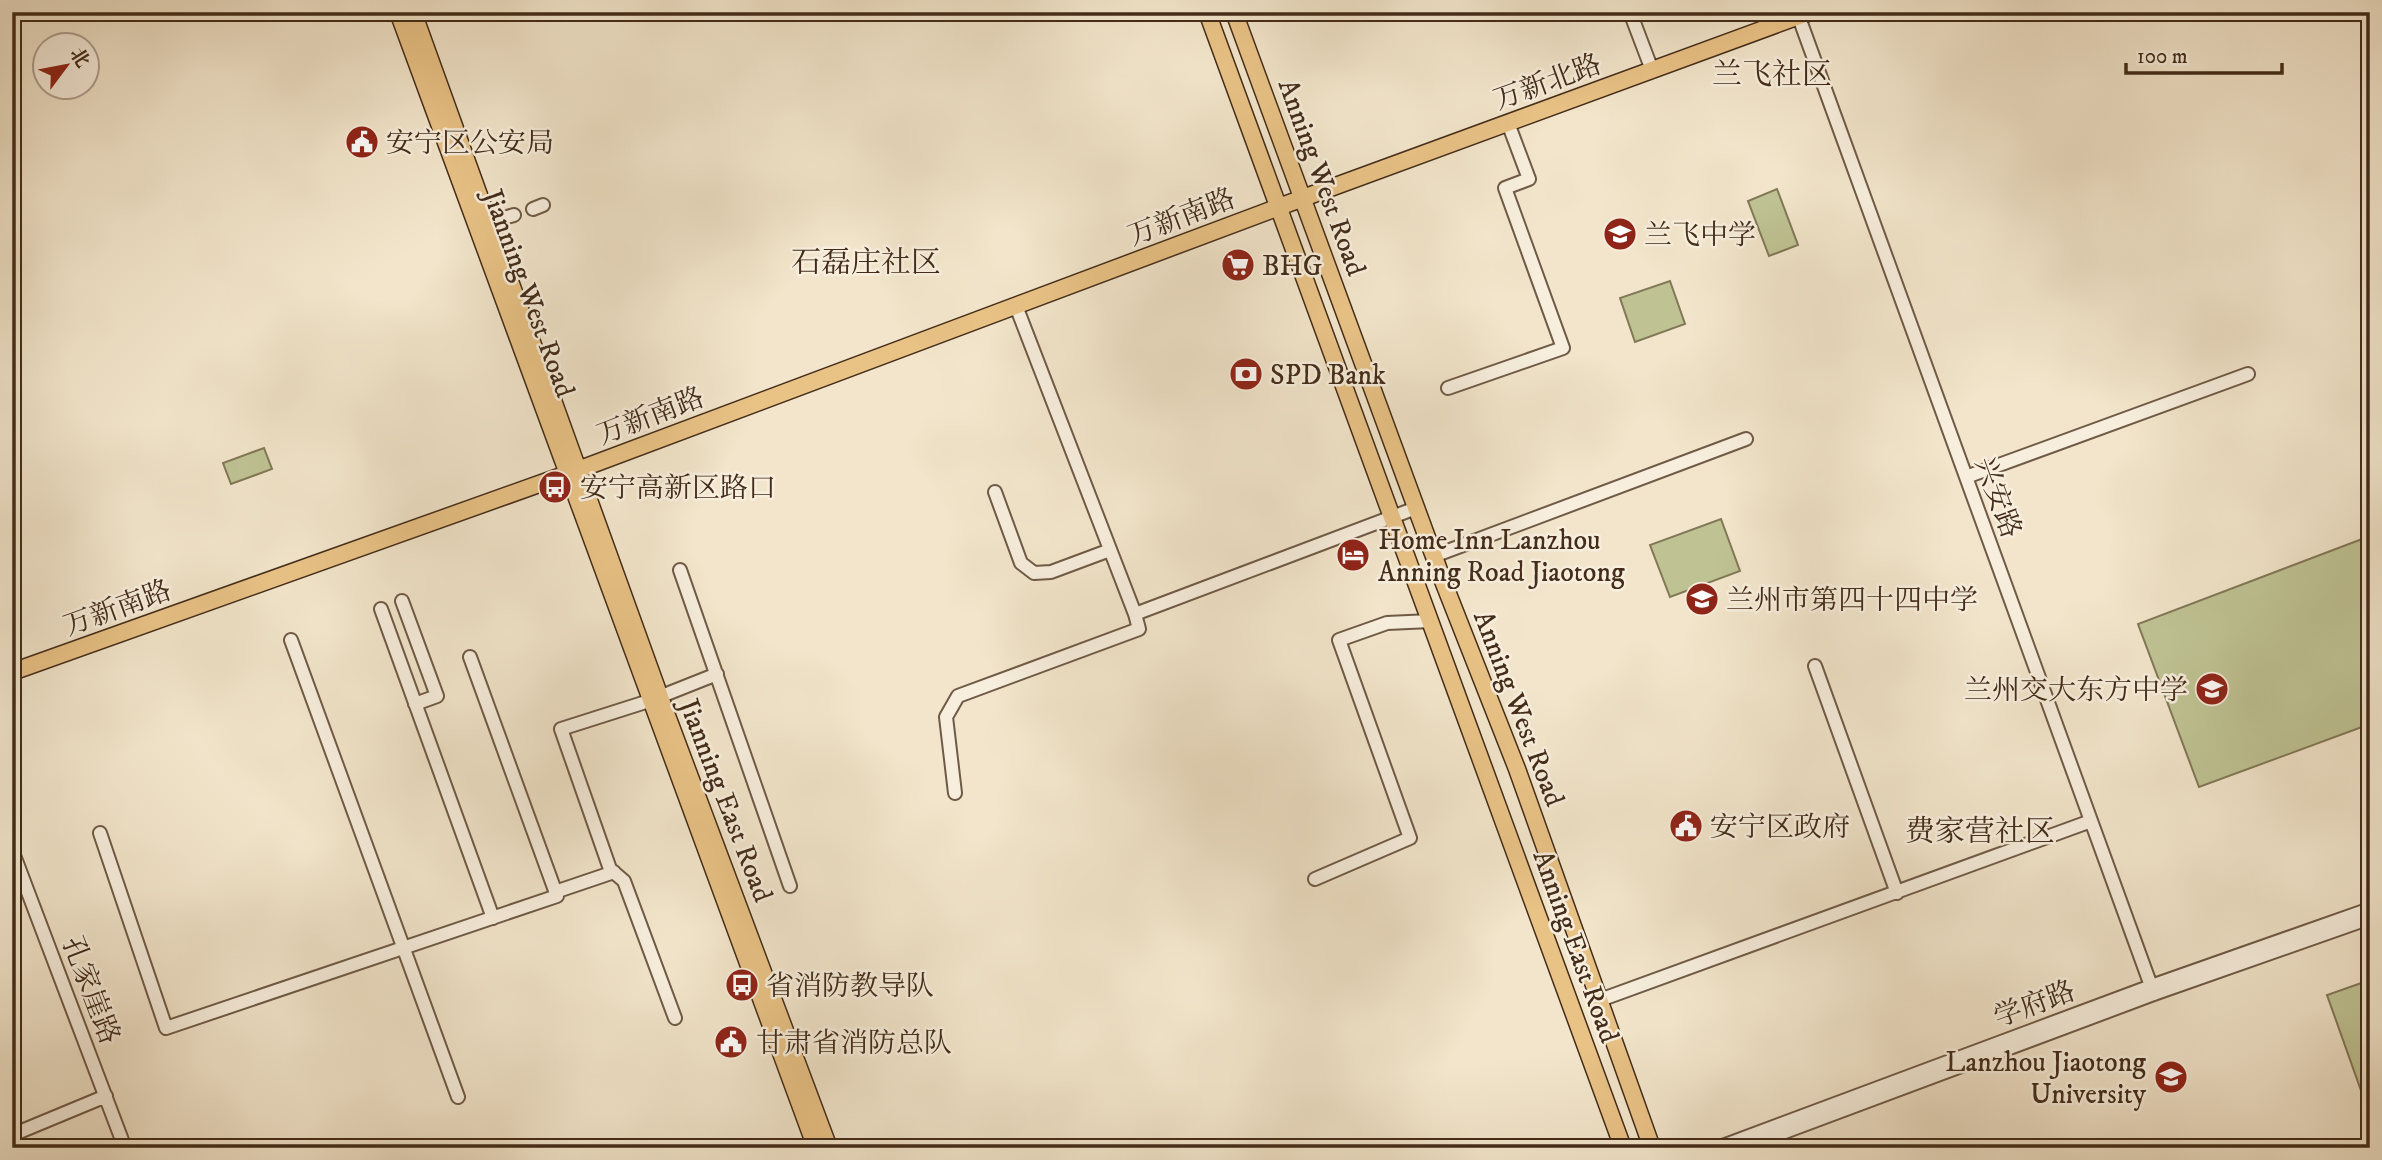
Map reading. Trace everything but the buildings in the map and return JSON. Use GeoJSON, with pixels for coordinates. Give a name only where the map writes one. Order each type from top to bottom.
{"type":"FeatureCollection","features":[{"type":"Feature","properties":{"kind":"main road","name":"Jianning West Road"},"geometry":{"type":"LineString","coordinates":[[398,12],[573,472]]}},
{"type":"Feature","properties":{"kind":"main road","name":"Jianning West Road"},"geometry":{"type":"LineString","coordinates":[[413,12],[490,222],[573,472]]}},
{"type":"Feature","properties":{"kind":"main road","name":"Anning East Road"},"geometry":{"type":"LineString","coordinates":[[1207,12],[1623,1148]]}},
{"type":"Feature","properties":{"kind":"main road","name":"Anning West Road"},"geometry":{"type":"LineString","coordinates":[[1234,12],[1416,508],[1517,769],[1652,1148]]}},
{"type":"Feature","properties":{"kind":"main road","name":"万新北路"},"geometry":{"type":"LineString","coordinates":[[1303,198],[1802,14]]}},
{"type":"Feature","properties":{"kind":"main road","name":"万新南路"},"geometry":{"type":"LineString","coordinates":[[12,672],[573,472],[1303,198]]}},
{"type":"Feature","properties":{"kind":"main road","name":"Jianning East Road"},"geometry":{"type":"LineString","coordinates":[[573,472],[816,1148]]}},
{"type":"Feature","properties":{"kind":"main road","name":"Jianning East Road"},"geometry":{"type":"LineString","coordinates":[[655,699],[829,1148]]}},
{"type":"Feature","properties":{"kind":"street"},"geometry":{"type":"LineString","coordinates":[[12,21],[13,12]]}},
{"type":"Feature","properties":{"kind":"street"},"geometry":{"type":"LineString","coordinates":[[1630,12],[1652,70]]}},
{"type":"Feature","properties":{"kind":"street","name":"兴安路"},"geometry":{"type":"LineString","coordinates":[[1802,14],[1966,477],[2153,990]]}},
{"type":"Feature","properties":{"kind":"street"},"geometry":{"type":"LineString","coordinates":[[1448,388],[1563,348],[1506,188],[1529,178],[1508,123]]}},
{"type":"Feature","properties":{"kind":"street"},"geometry":{"type":"LineString","coordinates":[[490,222],[514,215]]}},
{"type":"Feature","properties":{"kind":"street"},"geometry":{"type":"LineString","coordinates":[[955,793],[946,716],[958,696],[1139,629],[1016,306]]}},
{"type":"Feature","properties":{"kind":"street"},"geometry":{"type":"LineString","coordinates":[[1966,477],[2248,374]]}},
{"type":"Feature","properties":{"kind":"street"},"geometry":{"type":"LineString","coordinates":[[1434,556],[1746,439]]}},
{"type":"Feature","properties":{"kind":"street"},"geometry":{"type":"LineString","coordinates":[[995,492],[1021,563],[1034,573],[1051,572],[1110,550]]}},
{"type":"Feature","properties":{"kind":"street"},"geometry":{"type":"LineString","coordinates":[[1135,614],[1416,508]]}},
{"type":"Feature","properties":{"kind":"street"},"geometry":{"type":"LineString","coordinates":[[680,570],[790,886]]}},
{"type":"Feature","properties":{"kind":"street"},"geometry":{"type":"LineString","coordinates":[[402,601],[436,696],[415,704]]}},
{"type":"Feature","properties":{"kind":"street"},"geometry":{"type":"LineString","coordinates":[[381,609],[493,918]]}},
{"type":"Feature","properties":{"kind":"street"},"geometry":{"type":"LineString","coordinates":[[1315,879],[1410,838],[1339,640],[1387,623],[1431,621]]}},
{"type":"Feature","properties":{"kind":"street"},"geometry":{"type":"LineString","coordinates":[[291,640],[458,1097]]}},
{"type":"Feature","properties":{"kind":"street"},"geometry":{"type":"LineString","coordinates":[[100,833],[166,1028],[557,896],[470,657]]}},
{"type":"Feature","properties":{"kind":"street"},"geometry":{"type":"LineString","coordinates":[[1815,666],[1897,893]]}},
{"type":"Feature","properties":{"kind":"street"},"geometry":{"type":"LineString","coordinates":[[675,1018],[624,881],[614,872],[561,729],[655,699],[716,674]]}},
{"type":"Feature","properties":{"kind":"street"},"geometry":{"type":"LineString","coordinates":[[1600,1000],[2091,821]]}},
{"type":"Feature","properties":{"kind":"street","name":"孔家崖路"},"geometry":{"type":"LineString","coordinates":[[12,849],[125,1148]]}},
{"type":"Feature","properties":{"kind":"street"},"geometry":{"type":"LineString","coordinates":[[555,892],[614,872]]}},
{"type":"Feature","properties":{"kind":"street","name":"学府路"},"geometry":{"type":"LineString","coordinates":[[1717,1148],[2370,909]]}},
{"type":"Feature","properties":{"kind":"street","name":"学府路"},"geometry":{"type":"LineString","coordinates":[[1742,1148],[2153,990],[2370,918]]}},
{"type":"Feature","properties":{"kind":"street"},"geometry":{"type":"LineString","coordinates":[[12,1135],[106,1096]]}},
{"type":"Feature","properties":{"kind":"green space"},"geometry":{"type":"Polygon","coordinates":[[[1777,189],[1798,245],[1769,256],[1748,201],[1777,189]]]}},
{"type":"Feature","properties":{"kind":"green space"},"geometry":{"type":"Polygon","coordinates":[[[1670,281],[1685,324],[1635,342],[1620,298],[1670,281]]]}},
{"type":"Feature","properties":{"kind":"green space"},"geometry":{"type":"Polygon","coordinates":[[[264,448],[272,469],[231,484],[223,463],[264,448]]]}},
{"type":"Feature","properties":{"kind":"green space"},"geometry":{"type":"Polygon","coordinates":[[[1721,519],[1740,571],[1670,597],[1650,545],[1721,519]]]}},
{"type":"Feature","properties":{"kind":"green space","name":"兰州交大东方中学"},"geometry":{"type":"Polygon","coordinates":[[[2370,536],[2370,724],[2199,787],[2138,624],[2370,536]]]}},
{"type":"Feature","properties":{"kind":"green space"},"geometry":{"type":"Polygon","coordinates":[[[2370,980],[2370,1097],[2364,1099],[2327,995],[2370,980]]]}},
{"type":"Feature","properties":{"kind":"place","name":"安宁区公安局"},"geometry":{"type":"Point","coordinates":[362,142]}},
{"type":"Feature","properties":{"kind":"place","name":"兰飞中学"},"geometry":{"type":"Point","coordinates":[1620,234]}},
{"type":"Feature","properties":{"kind":"place","name":"BHG"},"geometry":{"type":"Point","coordinates":[1238,265]}},
{"type":"Feature","properties":{"kind":"place","name":"SPD Bank"},"geometry":{"type":"Point","coordinates":[1246,374]}},
{"type":"Feature","properties":{"kind":"place","name":"安宁高新区路口"},"geometry":{"type":"Point","coordinates":[555,487]}},
{"type":"Feature","properties":{"kind":"place","name":"Home Inn Lanzhou Anning Road Jiaotong"},"geometry":{"type":"Point","coordinates":[1353,555]}},
{"type":"Feature","properties":{"kind":"place","name":"兰州市第四十四中学"},"geometry":{"type":"Point","coordinates":[1702,599]}},
{"type":"Feature","properties":{"kind":"place","name":"兰州交大东方中学"},"geometry":{"type":"Point","coordinates":[2212,689]}},
{"type":"Feature","properties":{"kind":"place","name":"安宁区政府"},"geometry":{"type":"Point","coordinates":[1686,826]}},
{"type":"Feature","properties":{"kind":"place","name":"省消防教导队"},"geometry":{"type":"Point","coordinates":[742,985]}},
{"type":"Feature","properties":{"kind":"place","name":"甘肃省消防总队"},"geometry":{"type":"Point","coordinates":[731,1042]}},
{"type":"Feature","properties":{"kind":"place","name":"Lanzhou Jiaotong University"},"geometry":{"type":"Point","coordinates":[2171,1077]}},
{"type":"Feature","properties":{"kind":"district","name":"兰飞社区"},"geometry":{"type":"Point","coordinates":[1772,74]}},
{"type":"Feature","properties":{"kind":"district","name":"石磊庄社区"},"geometry":{"type":"Point","coordinates":[866,262]}},
{"type":"Feature","properties":{"kind":"district","name":"费家营社区"},"geometry":{"type":"Point","coordinates":[1980,831]}}]}
